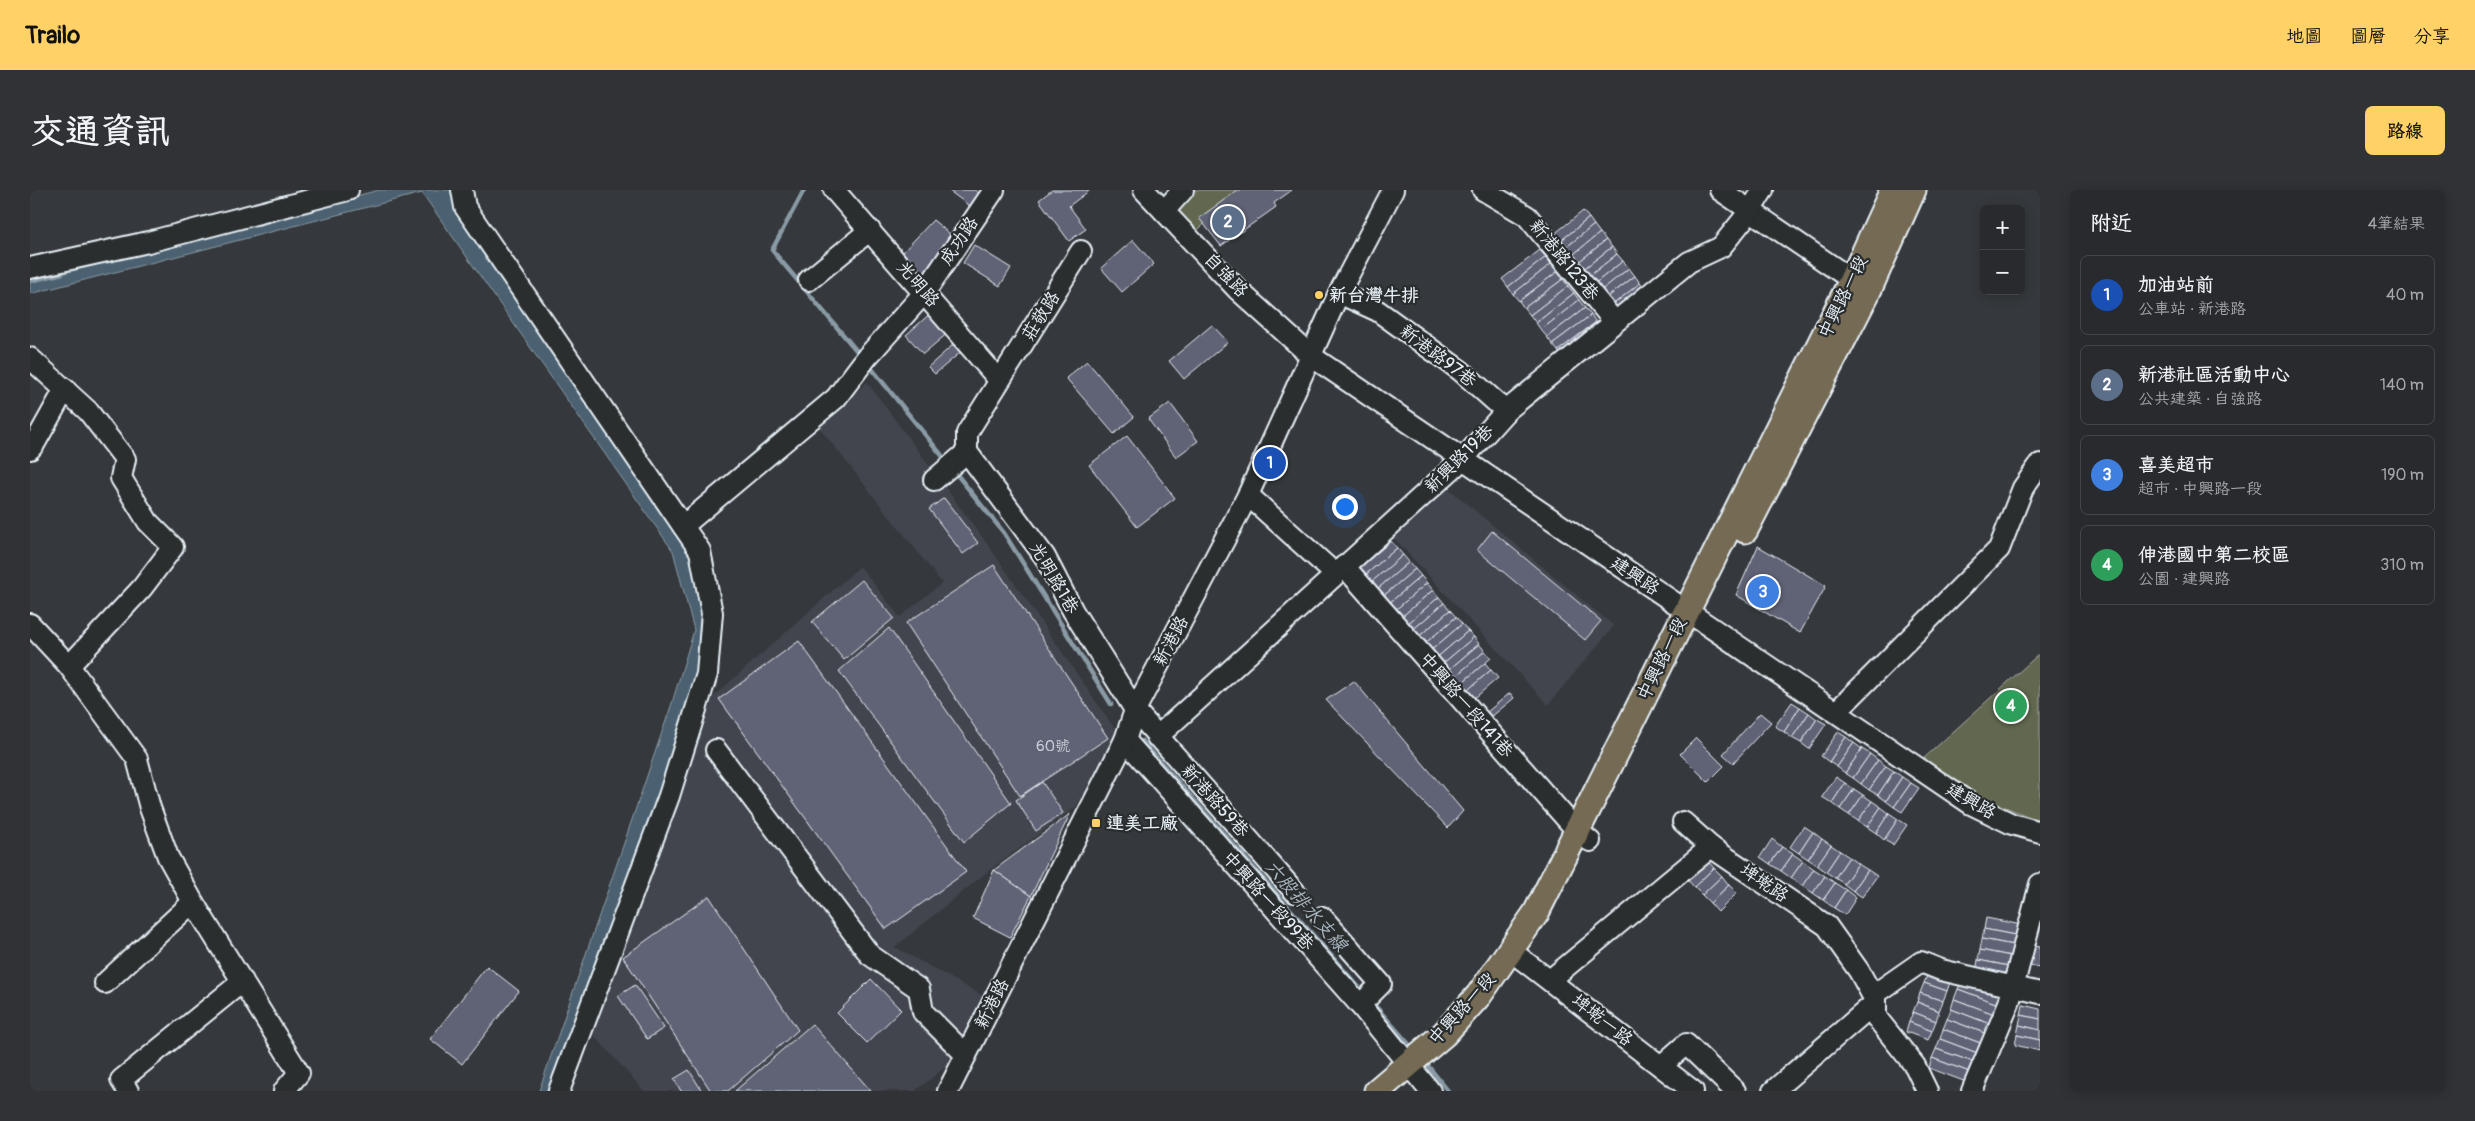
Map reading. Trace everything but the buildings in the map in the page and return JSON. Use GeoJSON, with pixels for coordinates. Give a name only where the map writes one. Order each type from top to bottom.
{"type":"FeatureCollection","features":[{"type":"Feature","properties":{"kind":"main road","name":"中興路一段"},"geometry":{"type":"LineString","coordinates":[[1860,285],[1893,190]]}},
{"type":"Feature","properties":{"kind":"main road","name":"中興路一段"},"geometry":{"type":"LineString","coordinates":[[1377,1091],[1416,1081],[1459,1043],[1518,956],[1550,919],[1584,836],[1692,616],[1860,285],[1913,190]]}},
{"type":"Feature","properties":{"kind":"street"},"geometry":{"type":"LineString","coordinates":[[30,268],[166,237],[348,190]]}},
{"type":"Feature","properties":{"kind":"street","name":"光明路"},"geometry":{"type":"LineString","coordinates":[[834,190],[925,292],[999,380]]}},
{"type":"Feature","properties":{"kind":"street","name":"成功路"},"geometry":{"type":"LineString","coordinates":[[683,526],[836,398],[864,362],[925,292],[994,190]]}},
{"type":"Feature","properties":{"kind":"street","name":"自強路"},"geometry":{"type":"LineString","coordinates":[[1144,190],[1238,288],[1311,356]]}},
{"type":"Feature","properties":{"kind":"street"},"geometry":{"type":"LineString","coordinates":[[1164,211],[1183,190]]}},
{"type":"Feature","properties":{"kind":"street","name":"新港路"},"geometry":{"type":"LineString","coordinates":[[948,1091],[1125,740],[1135,710],[1248,495],[1339,292],[1393,190]]}},
{"type":"Feature","properties":{"kind":"street","name":"新港路123巷"},"geometry":{"type":"LineString","coordinates":[[1483,190],[1527,216],[1614,321]]}},
{"type":"Feature","properties":{"kind":"street"},"geometry":{"type":"LineString","coordinates":[[1720,190],[1860,285]]}},
{"type":"Feature","properties":{"kind":"street","name":"新興路19巷"},"geometry":{"type":"LineString","coordinates":[[1157,737],[1463,459],[1506,411],[1614,321],[1689,262],[1721,247],[1750,211],[1763,190]]}},
{"type":"Feature","properties":{"kind":"street"},"geometry":{"type":"LineString","coordinates":[[461,196],[700,550],[712,613],[707,674],[669,796],[559,1091]]}},
{"type":"Feature","properties":{"kind":"street"},"geometry":{"type":"LineString","coordinates":[[809,280],[870,230]]}},
{"type":"Feature","properties":{"kind":"street","name":"莊敬路"},"geometry":{"type":"LineString","coordinates":[[999,380],[1016,357],[1081,251]]}},
{"type":"Feature","properties":{"kind":"street","name":"新港路97巷"},"geometry":{"type":"LineString","coordinates":[[1339,292],[1378,311],[1461,372],[1506,411]]}},
{"type":"Feature","properties":{"kind":"street","name":"建興路"},"geometry":{"type":"LineString","coordinates":[[1311,356],[1692,616],[1837,710],[1971,804],[2012,824],[2040,832]]}},
{"type":"Feature","properties":{"kind":"street"},"geometry":{"type":"LineString","coordinates":[[30,358],[88,411],[124,459],[121,478],[148,522],[173,547],[142,588],[69,666]]}},
{"type":"Feature","properties":{"kind":"street","name":"光明路1巷"},"geometry":{"type":"LineString","coordinates":[[999,380],[967,433],[950,466],[1045,557],[1072,611],[1135,710]]}},
{"type":"Feature","properties":{"kind":"street"},"geometry":{"type":"LineString","coordinates":[[30,448],[35,443],[65,389]]}},
{"type":"Feature","properties":{"kind":"street"},"geometry":{"type":"LineString","coordinates":[[1837,710],[1999,549],[2023,488],[2040,464]]}},
{"type":"Feature","properties":{"kind":"street","name":"中興路一段141巷"},"geometry":{"type":"LineString","coordinates":[[1248,495],[1340,570],[1584,836]]}},
{"type":"Feature","properties":{"kind":"street"},"geometry":{"type":"LineString","coordinates":[[30,624],[69,666],[137,759],[150,808],[168,856],[193,902],[299,1073],[284,1091]]}},
{"type":"Feature","properties":{"kind":"street","name":"新港路59巷"},"geometry":{"type":"LineString","coordinates":[[1135,710],[1295,892]]}},
{"type":"Feature","properties":{"kind":"street","name":"中興路一段99巷"},"geometry":{"type":"LineString","coordinates":[[1125,740],[1360,1005],[1416,1081]]}},
{"type":"Feature","properties":{"kind":"street"},"geometry":{"type":"LineString","coordinates":[[716,750],[870,956],[918,989],[923,1012],[966,1055]]}},
{"type":"Feature","properties":{"kind":"street","name":"埤墘路"},"geometry":{"type":"LineString","coordinates":[[1683,822],[1711,847],[1827,926],[1859,971],[1876,1002],[1876,1017],[1915,1066],[1925,1090]]}},
{"type":"Feature","properties":{"kind":"street"},"geometry":{"type":"LineString","coordinates":[[1550,980],[1711,847]]}},
{"type":"Feature","properties":{"kind":"street"},"geometry":{"type":"LineString","coordinates":[[1972,1091],[2009,1003],[2040,884]]}},
{"type":"Feature","properties":{"kind":"street"},"geometry":{"type":"LineString","coordinates":[[105,983],[193,902]]}},
{"type":"Feature","properties":{"kind":"street"},"geometry":{"type":"LineString","coordinates":[[1322,917],[1381,984],[1360,1005]]}},
{"type":"Feature","properties":{"kind":"street","name":"埤墘一路"},"geometry":{"type":"LineString","coordinates":[[1518,956],[1693,1091]]}},
{"type":"Feature","properties":{"kind":"street"},"geometry":{"type":"LineString","coordinates":[[1773,1091],[1876,1002],[1875,994],[1921,962],[1942,970],[2014,985],[2040,993]]}},
{"type":"Feature","properties":{"kind":"street"},"geometry":{"type":"LineString","coordinates":[[128,1091],[121,1080],[243,982]]}},
{"type":"Feature","properties":{"kind":"street"},"geometry":{"type":"LineString","coordinates":[[1661,1066],[1686,1044],[1735,1091]]}},
{"type":"Feature","properties":{"kind":"shaded area"},"geometry":{"type":"Polygon","coordinates":[[[867,382],[989,546],[1117,732],[1076,807],[987,872],[895,947],[983,996],[948,1065],[915,1091],[644,1091],[591,1032],[624,930],[713,697],[860,566],[900,617],[942,583],[819,427],[867,382]]]}},
{"type":"Feature","properties":{"kind":"shaded area"},"geometry":{"type":"Polygon","coordinates":[[[1448,488],[1614,626],[1548,705],[1392,536],[1448,488]]]}},
{"type":"Feature","properties":{"kind":"green space"},"geometry":{"type":"Polygon","coordinates":[[[1191,190],[1238,190],[1198,230],[1173,211],[1191,190]]]}},
{"type":"Feature","properties":{"kind":"green space"},"geometry":{"type":"Polygon","coordinates":[[[2040,653],[2040,821],[1975,795],[1923,759],[2040,653]]]}},
{"type":"Feature","properties":{"kind":"water"},"geometry":{"type":"Polygon","coordinates":[[[379,190],[458,190],[696,560],[708,617],[699,691],[555,1091],[539,1091],[672,703],[694,630],[673,551],[422,193],[30,294],[30,282],[379,190]]]}},
{"type":"Feature","properties":{"kind":"waterway"},"geometry":{"type":"LineString","coordinates":[[804,190],[772,250],[861,356]]}},
{"type":"Feature","properties":{"kind":"waterway"},"geometry":{"type":"LineString","coordinates":[[30,281],[63,273]]}},
{"type":"Feature","properties":{"kind":"waterway"},"geometry":{"type":"LineString","coordinates":[[868,364],[948,463]]}},
{"type":"Feature","properties":{"kind":"waterway"},"geometry":{"type":"LineString","coordinates":[[954,471],[1004,533],[1111,704]]}},
{"type":"Feature","properties":{"kind":"waterway","name":"六股排水支線"},"geometry":{"type":"LineString","coordinates":[[1142,741],[1364,993]]}},
{"type":"Feature","properties":{"kind":"waterway","name":"六股排水支線"},"geometry":{"type":"LineString","coordinates":[[1371,1001],[1414,1050]]}},
{"type":"Feature","properties":{"kind":"waterway","name":"六股排水支線"},"geometry":{"type":"LineString","coordinates":[[1424,1061],[1448,1091]]}},
{"type":"Feature","properties":{"kind":"place","name":"新港社區活動中心"},"geometry":{"type":"Point","coordinates":[1228,222]}},
{"type":"Feature","properties":{"kind":"place","name":"新台灣牛排"},"geometry":{"type":"Point","coordinates":[1319,295]}},
{"type":"Feature","properties":{"kind":"place","name":"加油站前"},"geometry":{"type":"Point","coordinates":[1270,463]}},
{"type":"Feature","properties":{"kind":"place","name":"喜美超市"},"geometry":{"type":"Point","coordinates":[1763,592]}},
{"type":"Feature","properties":{"kind":"place","name":"伸港國中第二校區"},"geometry":{"type":"Point","coordinates":[2011,706]}},
{"type":"Feature","properties":{"kind":"place","name":"連美工廠"},"geometry":{"type":"Point","coordinates":[1096,823]}}]}
